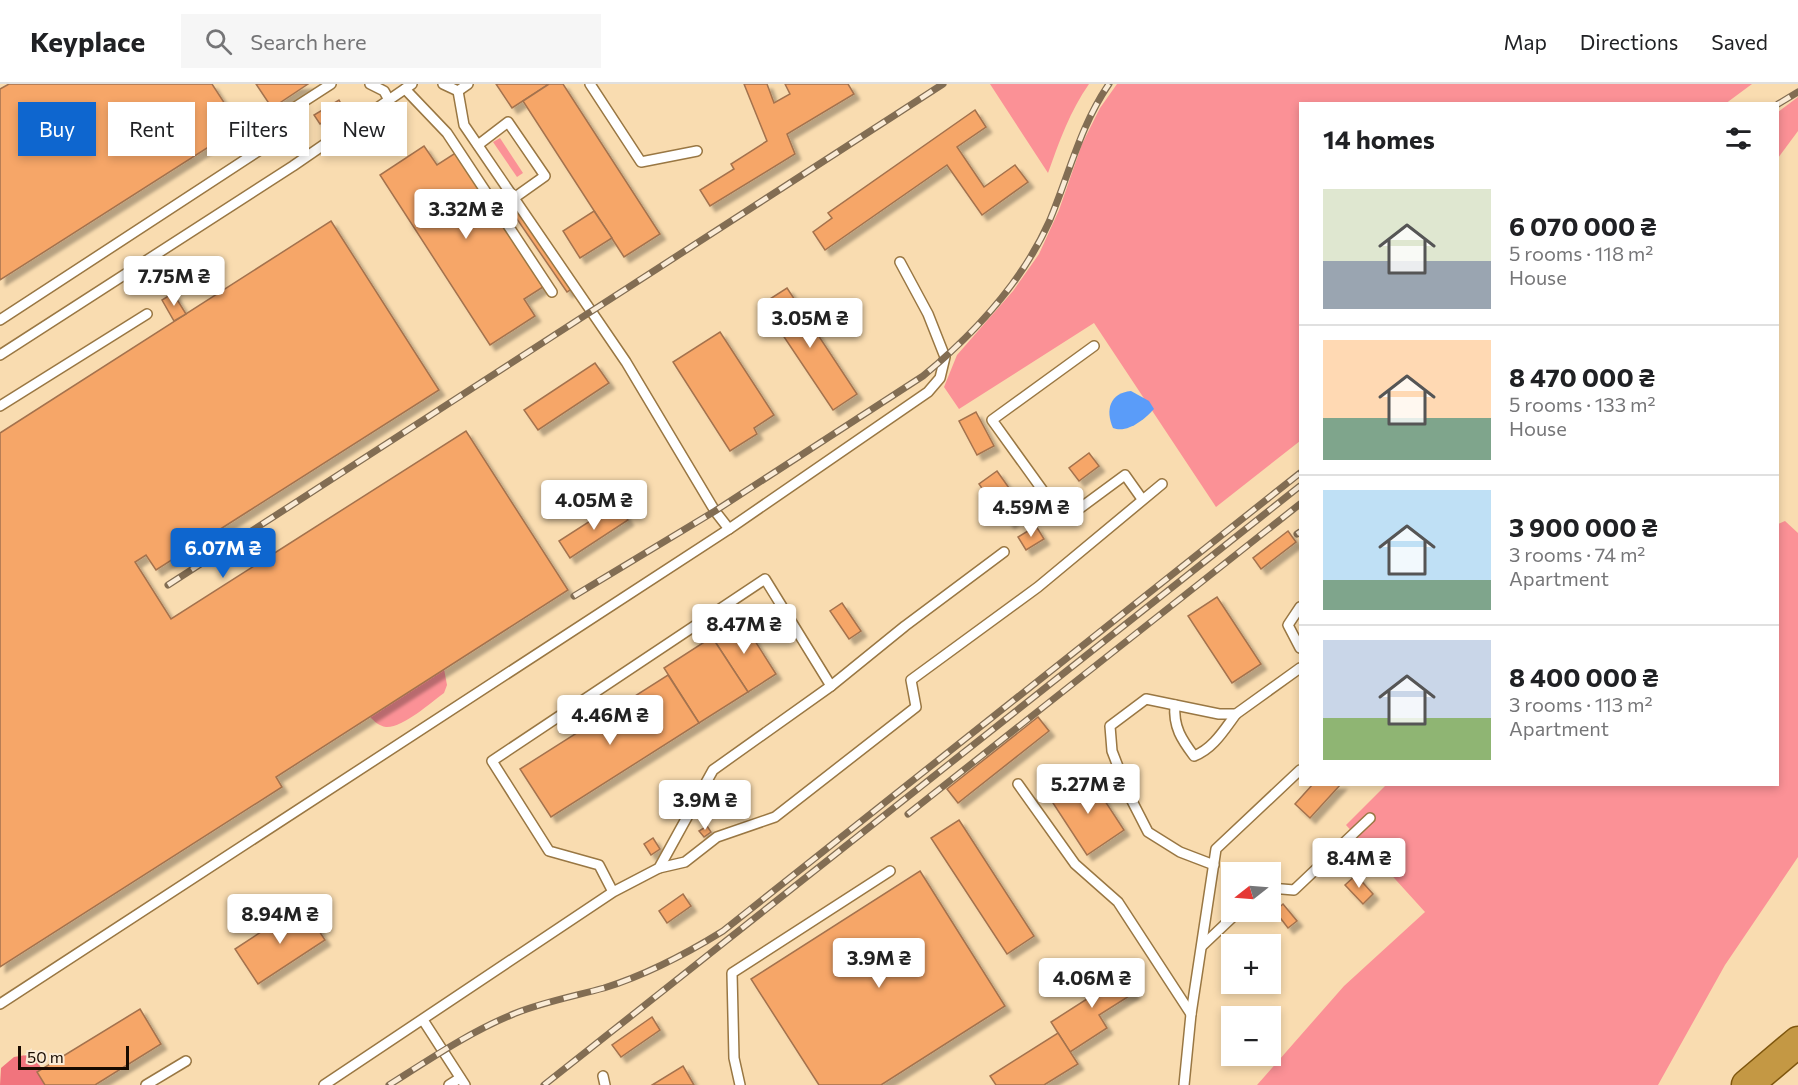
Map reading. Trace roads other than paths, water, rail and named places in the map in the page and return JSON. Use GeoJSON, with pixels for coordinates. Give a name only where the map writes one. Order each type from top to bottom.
{"type":"FeatureCollection","features":[{"type":"Feature","properties":{"kind":"highway"},"geometry":{"type":"LineString","coordinates":[[1747,1085],[1798,1042]]}},
{"type":"Feature","properties":{"kind":"lane"},"geometry":{"type":"LineString","coordinates":[[0,320],[260,150],[283,115],[331,84]]}},
{"type":"Feature","properties":{"kind":"lane"},"geometry":{"type":"LineString","coordinates":[[370,84],[384,91],[389,100]]}},
{"type":"Feature","properties":{"kind":"lane"},"geometry":{"type":"LineString","coordinates":[[443,84],[458,91]]}},
{"type":"Feature","properties":{"kind":"lane"},"geometry":{"type":"LineString","coordinates":[[458,91],[468,84]]}},
{"type":"Feature","properties":{"kind":"lane"},"geometry":{"type":"LineString","coordinates":[[590,84],[641,162],[698,151]]}},
{"type":"Feature","properties":{"kind":"lane"},"geometry":{"type":"LineString","coordinates":[[0,355],[293,166],[409,86],[447,133],[552,292]]}},
{"type":"Feature","properties":{"kind":"lane"},"geometry":{"type":"LineString","coordinates":[[458,91],[464,125],[626,362],[715,511],[729,529]]}},
{"type":"Feature","properties":{"kind":"lane"},"geometry":{"type":"LineString","coordinates":[[478,145],[508,122],[545,176],[514,198]]}},
{"type":"Feature","properties":{"kind":"lane"},"geometry":{"type":"LineString","coordinates":[[0,1005],[729,529],[928,392],[940,378],[945,357],[928,314],[900,262]]}},
{"type":"Feature","properties":{"kind":"lane"},"geometry":{"type":"LineString","coordinates":[[0,406],[147,314]]}},
{"type":"Feature","properties":{"kind":"lane"},"geometry":{"type":"LineString","coordinates":[[1094,346],[992,420],[1064,520],[1125,475],[1142,499]]}},
{"type":"Feature","properties":{"kind":"lane"},"geometry":{"type":"LineString","coordinates":[[324,1085],[613,892],[659,868],[685,862],[717,837],[775,817],[916,707],[911,680],[1038,587],[1162,484]]}},
{"type":"Feature","properties":{"kind":"lane"},"geometry":{"type":"LineString","coordinates":[[659,868],[713,770],[831,686],[905,626],[1004,552]]}},
{"type":"Feature","properties":{"kind":"lane"},"geometry":{"type":"LineString","coordinates":[[613,892],[598,865],[549,851],[492,761],[765,579],[831,686]]}},
{"type":"Feature","properties":{"kind":"lane"},"geometry":{"type":"LineString","coordinates":[[1299,608],[1288,625],[1299,642]]}},
{"type":"Feature","properties":{"kind":"lane"},"geometry":{"type":"LineString","coordinates":[[1175,705],[1174,716],[1179,736],[1194,756],[1203,753],[1220,736],[1236,714],[1299,669]]}},
{"type":"Feature","properties":{"kind":"lane"},"geometry":{"type":"LineString","coordinates":[[1214,864],[1180,852],[1148,832],[1129,795],[1112,751],[1110,726],[1146,699],[1218,714],[1236,714]]}},
{"type":"Feature","properties":{"kind":"lane"},"geometry":{"type":"LineString","coordinates":[[1184,1085],[1191,1014],[1216,849],[1299,771]]}},
{"type":"Feature","properties":{"kind":"lane"},"geometry":{"type":"LineString","coordinates":[[1018,784],[1075,864],[1118,902],[1191,1014]]}},
{"type":"Feature","properties":{"kind":"lane"},"geometry":{"type":"LineString","coordinates":[[1281,889],[1294,890],[1370,818]]}},
{"type":"Feature","properties":{"kind":"lane"},"geometry":{"type":"LineString","coordinates":[[740,1085],[734,1058],[732,973],[890,871]]}},
{"type":"Feature","properties":{"kind":"lane"},"geometry":{"type":"LineString","coordinates":[[1202,946],[1227,922]]}},
{"type":"Feature","properties":{"kind":"lane"},"geometry":{"type":"LineString","coordinates":[[423,1020],[462,1082],[449,1085]]}},
{"type":"Feature","properties":{"kind":"lane"},"geometry":{"type":"LineString","coordinates":[[146,1085],[186,1061]]}},
{"type":"Feature","properties":{"kind":"water"},"geometry":{"type":"Polygon","coordinates":[[[1131,391],[1149,401],[1154,409],[1130,427],[1113,428],[1109,415],[1111,404],[1118,395],[1131,391]]]}},
{"type":"Feature","properties":{"kind":"railway"},"geometry":{"type":"LineString","coordinates":[[168,585],[943,84]]}},
{"type":"Feature","properties":{"kind":"railway"},"geometry":{"type":"LineString","coordinates":[[574,596],[715,511],[923,376],[960,343],[1011,286],[1038,244],[1049,222],[1090,117],[1109,84]]}},
{"type":"Feature","properties":{"kind":"railway"},"geometry":{"type":"LineString","coordinates":[[1779,103],[1798,92]]}},
{"type":"Feature","properties":{"kind":"railway"},"geometry":{"type":"LineString","coordinates":[[389,1085],[451,1046],[499,1020],[537,1006],[635,977],[680,956],[723,931],[1299,474]]}},
{"type":"Feature","properties":{"kind":"railway"},"geometry":{"type":"LineString","coordinates":[[544,1085],[1299,487]]}},
{"type":"Feature","properties":{"kind":"railway"},"geometry":{"type":"LineString","coordinates":[[908,814],[1299,505]]}}]}
